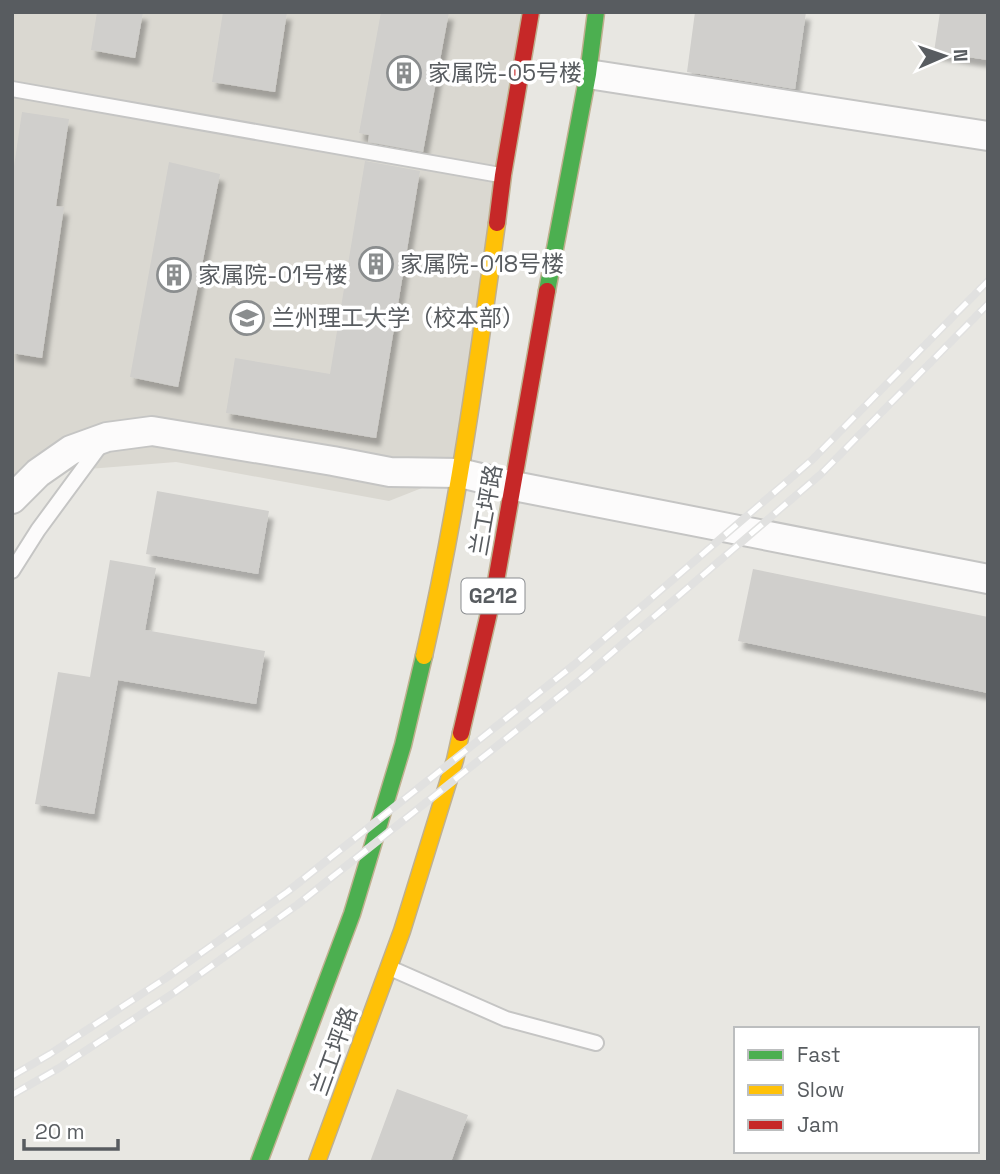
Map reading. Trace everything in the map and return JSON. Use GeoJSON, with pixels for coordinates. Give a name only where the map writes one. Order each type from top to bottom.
{"type":"FeatureCollection","features":[{"type":"Feature","properties":{"kind":"highway","name":"兰工坪路"},"geometry":{"type":"LineString","coordinates":[[259,1162],[352,914],[403,745],[442,576],[460,473],[474,391],[503,175],[531,12]]}},
{"type":"Feature","properties":{"kind":"highway","name":"兰工坪路"},"geometry":{"type":"LineString","coordinates":[[317,1162],[402,931],[455,760],[495,587],[588,74],[596,12]]}},
{"type":"Feature","properties":{"kind":"street"},"geometry":{"type":"LineString","coordinates":[[588,74],[988,136]]}},
{"type":"Feature","properties":{"kind":"street"},"geometry":{"type":"LineString","coordinates":[[12,499],[38,473],[71,450],[107,437],[152,431],[390,472],[460,473],[514,486],[988,579]]}},
{"type":"Feature","properties":{"kind":"lane"},"geometry":{"type":"LineString","coordinates":[[12,89],[503,175]]}},
{"type":"Feature","properties":{"kind":"lane"},"geometry":{"type":"LineString","coordinates":[[12,571],[38,530],[107,437]]}},
{"type":"Feature","properties":{"kind":"lane"},"geometry":{"type":"LineString","coordinates":[[389,968],[506,1019],[596,1043]]}},
{"type":"Feature","properties":{"kind":"shaded area","name":"兰州理工大学（校本部）"},"geometry":{"type":"Polygon","coordinates":[[[12,12],[531,12],[460,473],[389,501],[176,462],[38,473],[12,499],[12,12]]]}},
{"type":"Feature","properties":{"kind":"building"},"geometry":{"type":"Polygon","coordinates":[[[97,12],[143,12],[135,58],[91,50],[97,12]]]}},
{"type":"Feature","properties":{"kind":"building"},"geometry":{"type":"Polygon","coordinates":[[[223,12],[287,12],[275,92],[212,82],[223,12]]]}},
{"type":"Feature","properties":{"kind":"building","name":"家属院-05号楼"},"geometry":{"type":"Polygon","coordinates":[[[381,12],[449,12],[423,152],[368,142],[369,135],[359,133],[381,12]]]}},
{"type":"Feature","properties":{"kind":"building"},"geometry":{"type":"Polygon","coordinates":[[[695,12],[806,12],[795,89],[687,72],[695,12]]]}},
{"type":"Feature","properties":{"kind":"building"},"geometry":{"type":"Polygon","coordinates":[[[940,12],[988,12],[988,60],[934,52],[940,12]]]}},
{"type":"Feature","properties":{"kind":"building"},"geometry":{"type":"Polygon","coordinates":[[[22,112],[69,119],[56,206],[64,207],[42,358],[12,353],[12,180],[22,112]]]}},
{"type":"Feature","properties":{"kind":"building","name":"家属院-018号楼"},"geometry":{"type":"Polygon","coordinates":[[[365,161],[420,171],[376,438],[226,413],[235,358],[330,374],[365,161]]]}},
{"type":"Feature","properties":{"kind":"building","name":"家属院-01号楼"},"geometry":{"type":"Polygon","coordinates":[[[169,162],[220,174],[178,387],[130,377],[169,162]]]}},
{"type":"Feature","properties":{"kind":"building"},"geometry":{"type":"Polygon","coordinates":[[[157,491],[269,511],[258,574],[146,554],[157,491]]]}},
{"type":"Feature","properties":{"kind":"building"},"geometry":{"type":"Polygon","coordinates":[[[110,560],[156,568],[145,630],[265,651],[256,704],[118,680],[94,814],[35,804],[58,672],[90,677],[110,560]]]}},
{"type":"Feature","properties":{"kind":"building"},"geometry":{"type":"Polygon","coordinates":[[[753,569],[988,617],[988,693],[738,641],[753,569]]]}},
{"type":"Feature","properties":{"kind":"building"},"geometry":{"type":"Polygon","coordinates":[[[397,1089],[468,1115],[451,1162],[370,1162],[397,1089]]]}},
{"type":"Feature","properties":{"kind":"railway"},"geometry":{"type":"LineString","coordinates":[[12,1076],[166,978],[287,892],[575,664],[813,459],[988,281]]}},
{"type":"Feature","properties":{"kind":"railway"},"geometry":{"type":"LineString","coordinates":[[12,1095],[59,1068],[175,992],[297,905],[585,676],[821,474],[988,304]]}},
{"type":"Feature","properties":{"kind":"traffic: fast"},"geometry":{"type":"LineString","coordinates":[[547,291],[588,74],[596,12]]}},
{"type":"Feature","properties":{"kind":"traffic: fast"},"geometry":{"type":"LineString","coordinates":[[259,1162],[352,914],[403,745],[424,656]]}},
{"type":"Feature","properties":{"kind":"traffic: slow"},"geometry":{"type":"LineString","coordinates":[[424,656],[456,494],[497,223]]}},
{"type":"Feature","properties":{"kind":"traffic: slow"},"geometry":{"type":"LineString","coordinates":[[317,1162],[402,931],[461,733]]}},
{"type":"Feature","properties":{"kind":"traffic: jam"},"geometry":{"type":"LineString","coordinates":[[497,223],[531,12]]}},
{"type":"Feature","properties":{"kind":"traffic: jam"},"geometry":{"type":"LineString","coordinates":[[461,733],[495,587],[547,291]]}},
{"type":"Feature","properties":{"kind":"place","name":"家属院-05号楼"},"geometry":{"type":"Point","coordinates":[404,73]}},
{"type":"Feature","properties":{"kind":"place","name":"家属院-018号楼"},"geometry":{"type":"Point","coordinates":[376,264]}},
{"type":"Feature","properties":{"kind":"place","name":"家属院-01号楼"},"geometry":{"type":"Point","coordinates":[174,275]}},
{"type":"Feature","properties":{"kind":"place","name":"兰州理工大学（校本部）"},"geometry":{"type":"Point","coordinates":[247,318]}}]}
